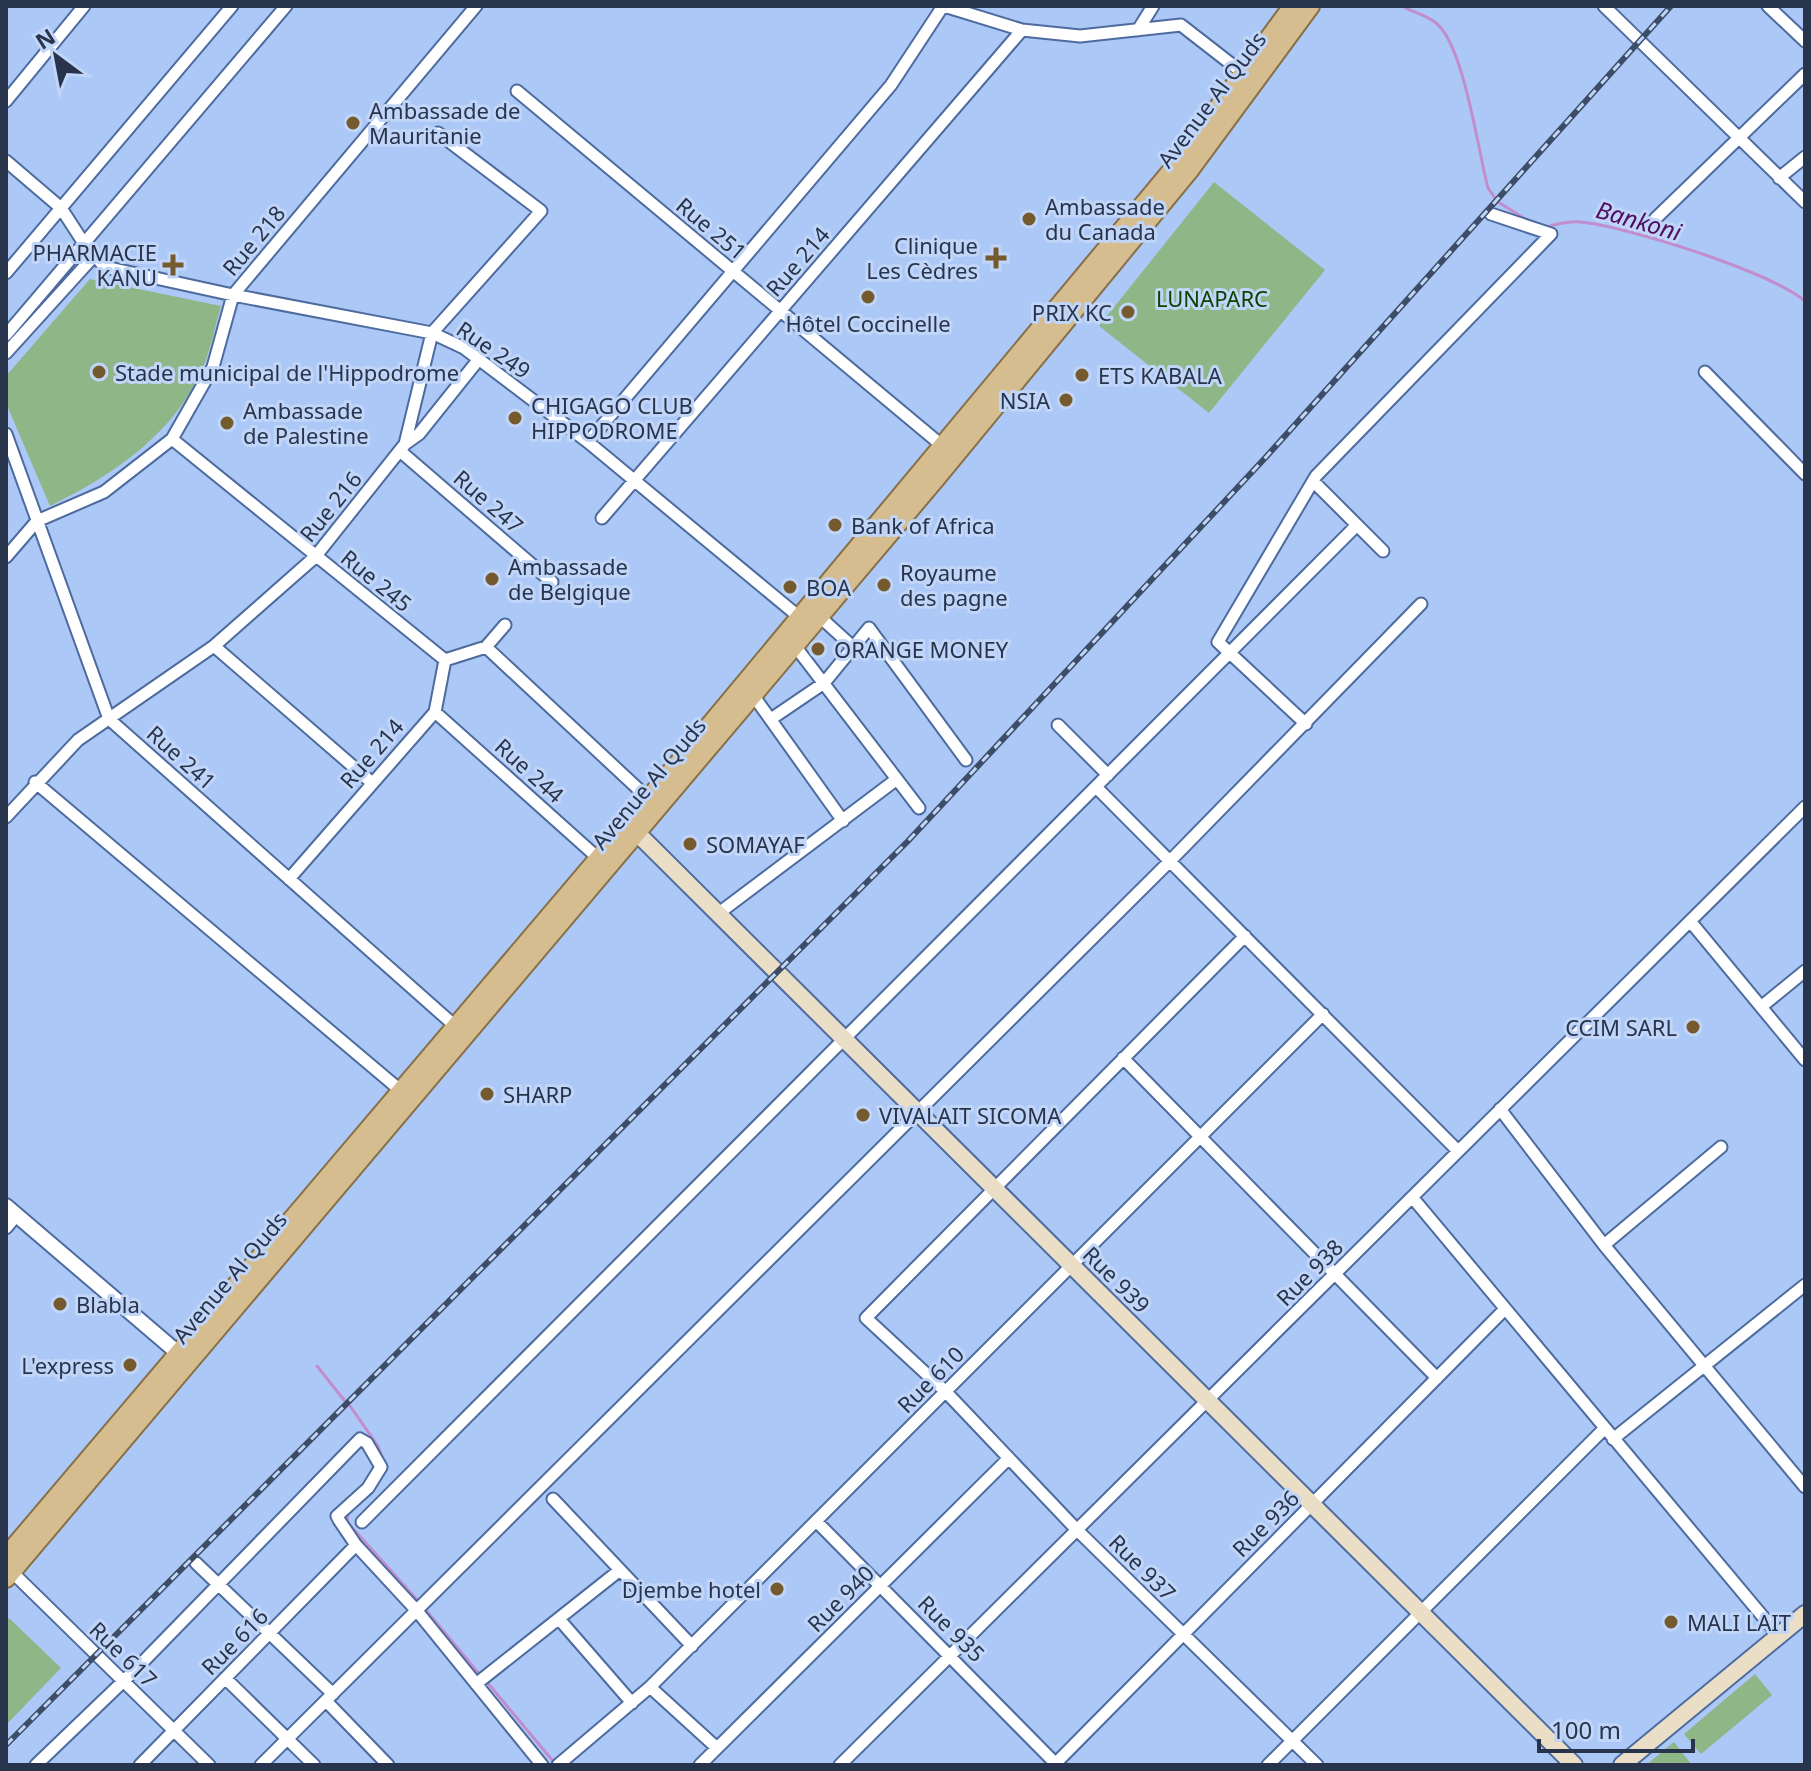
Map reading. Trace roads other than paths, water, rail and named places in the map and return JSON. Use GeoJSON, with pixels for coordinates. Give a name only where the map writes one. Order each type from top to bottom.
{"type":"FeatureCollection","features":[{"type":"Feature","properties":{"kind":"main road","name":"Avenue Al Quds"},"geometry":{"type":"LineString","coordinates":[[183,1357],[400,1090],[598,858],[632,828],[649,799],[810,620],[1175,167],[1244,74],[1298,12]]}},
{"type":"Feature","properties":{"kind":"main road","name":"Avenue Al Quds"},"geometry":{"type":"LineString","coordinates":[[949,451],[1190,169],[1298,12]]}},
{"type":"Feature","properties":{"kind":"main road","name":"Avenue Al Quds"},"geometry":{"type":"LineString","coordinates":[[13,1561],[632,828],[795,646],[810,620]]}},
{"type":"Feature","properties":{"kind":"main road","name":"Rue 939"},"geometry":{"type":"LineString","coordinates":[[632,828],[1574,1765]]}},
{"type":"Feature","properties":{"kind":"main road"},"geometry":{"type":"LineString","coordinates":[[1622,1765],[1805,1614]]}},
{"type":"Feature","properties":{"kind":"street"},"geometry":{"type":"LineString","coordinates":[[6,101],[84,6]]}},
{"type":"Feature","properties":{"kind":"street"},"geometry":{"type":"LineString","coordinates":[[6,273],[232,6]]}},
{"type":"Feature","properties":{"kind":"street"},"geometry":{"type":"LineString","coordinates":[[6,335],[286,6]]}},
{"type":"Feature","properties":{"kind":"street","name":"Rue 218"},"geometry":{"type":"LineString","coordinates":[[6,557],[37,521],[104,492],[172,439],[213,367],[233,295],[476,6]]}},
{"type":"Feature","properties":{"kind":"street"},"geometry":{"type":"LineString","coordinates":[[588,442],[891,85],[943,6],[1022,30],[1080,36],[1181,25],[1244,74]]}},
{"type":"Feature","properties":{"kind":"street"},"geometry":{"type":"LineString","coordinates":[[1138,30],[1153,6]]}},
{"type":"Feature","properties":{"kind":"street"},"geometry":{"type":"LineString","coordinates":[[1604,6],[1805,202]]}},
{"type":"Feature","properties":{"kind":"street"},"geometry":{"type":"LineString","coordinates":[[1768,6],[1805,41]]}},
{"type":"Feature","properties":{"kind":"street","name":"Rue 214"},"geometry":{"type":"LineString","coordinates":[[602,518],[1022,30]]}},
{"type":"Feature","properties":{"kind":"street"},"geometry":{"type":"LineString","coordinates":[[1655,219],[1805,74]]}},
{"type":"Feature","properties":{"kind":"street","name":"Rue 251"},"geometry":{"type":"LineString","coordinates":[[517,91],[949,451]]}},
{"type":"Feature","properties":{"kind":"street","name":"Rue 216"},"geometry":{"type":"LineString","coordinates":[[6,817],[35,782],[78,740],[214,646],[315,557],[402,448],[432,333],[541,211],[438,133]]}},
{"type":"Feature","properties":{"kind":"street"},"geometry":{"type":"LineString","coordinates":[[1779,178],[1805,157]]}},
{"type":"Feature","properties":{"kind":"street","name":"Rue 249"},"geometry":{"type":"LineString","coordinates":[[6,161],[61,208],[85,245],[105,267],[432,333],[479,359],[810,620],[853,647]]}},
{"type":"Feature","properties":{"kind":"street"},"geometry":{"type":"LineString","coordinates":[[1306,724],[1218,642],[1313,481],[1551,234],[1491,214]]}},
{"type":"Feature","properties":{"kind":"street"},"geometry":{"type":"LineString","coordinates":[[6,353],[94,256]]}},
{"type":"Feature","properties":{"kind":"street"},"geometry":{"type":"LineString","coordinates":[[402,448],[419,434],[479,359]]}},
{"type":"Feature","properties":{"kind":"street"},"geometry":{"type":"LineString","coordinates":[[1705,372],[1805,474]]}},
{"type":"Feature","properties":{"kind":"street","name":"Rue 241"},"geometry":{"type":"LineString","coordinates":[[6,434],[109,719],[455,1026]]}},
{"type":"Feature","properties":{"kind":"street","name":"Rue 245"},"geometry":{"type":"LineString","coordinates":[[172,439],[445,660]]}},
{"type":"Feature","properties":{"kind":"street","name":"Rue 247"},"geometry":{"type":"LineString","coordinates":[[402,448],[552,582]]}},
{"type":"Feature","properties":{"kind":"street"},"geometry":{"type":"LineString","coordinates":[[1313,481],[1383,551]]}},
{"type":"Feature","properties":{"kind":"street"},"geometry":{"type":"LineString","coordinates":[[362,1522],[1357,525]]}},
{"type":"Feature","properties":{"kind":"street"},"geometry":{"type":"LineString","coordinates":[[261,1765],[1170,861],[1421,604]]}},
{"type":"Feature","properties":{"kind":"street"},"geometry":{"type":"LineString","coordinates":[[445,660],[486,647],[505,625]]}},
{"type":"Feature","properties":{"kind":"street"},"geometry":{"type":"LineString","coordinates":[[771,719],[824,683],[869,628],[966,760]]}},
{"type":"Feature","properties":{"kind":"street"},"geometry":{"type":"LineString","coordinates":[[214,646],[371,782]]}},
{"type":"Feature","properties":{"kind":"street"},"geometry":{"type":"LineString","coordinates":[[795,646],[919,808]]}},
{"type":"Feature","properties":{"kind":"street"},"geometry":{"type":"LineString","coordinates":[[486,647],[649,799]]}},
{"type":"Feature","properties":{"kind":"street","name":"Rue 214"},"geometry":{"type":"LineString","coordinates":[[289,879],[435,712],[445,660]]}},
{"type":"Feature","properties":{"kind":"street"},"geometry":{"type":"LineString","coordinates":[[753,695],[843,821]]}},
{"type":"Feature","properties":{"kind":"street","name":"Rue 244"},"geometry":{"type":"LineString","coordinates":[[435,712],[598,858]]}},
{"type":"Feature","properties":{"kind":"street"},"geometry":{"type":"LineString","coordinates":[[1058,725],[1108,775]]}},
{"type":"Feature","properties":{"kind":"street"},"geometry":{"type":"LineString","coordinates":[[719,913],[897,779]]}},
{"type":"Feature","properties":{"kind":"street"},"geometry":{"type":"LineString","coordinates":[[35,782],[400,1090]]}},
{"type":"Feature","properties":{"kind":"street"},"geometry":{"type":"LineString","coordinates":[[1096,787],[1458,1151]]}},
{"type":"Feature","properties":{"kind":"street","name":"Rue 938"},"geometry":{"type":"LineString","coordinates":[[841,1765],[1805,807]]}},
{"type":"Feature","properties":{"kind":"street"},"geometry":{"type":"LineString","coordinates":[[1690,921],[1805,1060]]}},
{"type":"Feature","properties":{"kind":"street"},"geometry":{"type":"LineString","coordinates":[[994,1188],[1245,936]]}},
{"type":"Feature","properties":{"kind":"street"},"geometry":{"type":"LineString","coordinates":[[1761,1007],[1805,971]]}},
{"type":"Feature","properties":{"kind":"street","name":"Rue 610"},"geometry":{"type":"LineString","coordinates":[[558,1765],[632,1703],[692,1646],[1323,1014]]}},
{"type":"Feature","properties":{"kind":"street"},"geometry":{"type":"LineString","coordinates":[[1123,1058],[1437,1378]]}},
{"type":"Feature","properties":{"kind":"street"},"geometry":{"type":"LineString","coordinates":[[1500,1109],[1604,1245],[1805,1487]]}},
{"type":"Feature","properties":{"kind":"street"},"geometry":{"type":"LineString","coordinates":[[1604,1245],[1721,1147]]}},
{"type":"Feature","properties":{"kind":"street","name":"Rue 937"},"geometry":{"type":"LineString","coordinates":[[994,1188],[866,1318],[946,1392],[1077,1530],[1317,1765]]}},
{"type":"Feature","properties":{"kind":"street"},"geometry":{"type":"LineString","coordinates":[[1412,1197],[1779,1636]]}},
{"type":"Feature","properties":{"kind":"street"},"geometry":{"type":"LineString","coordinates":[[6,1228],[11,1210],[183,1357]]}},
{"type":"Feature","properties":{"kind":"street"},"geometry":{"type":"LineString","coordinates":[[1613,1439],[1805,1285]]}},
{"type":"Feature","properties":{"kind":"street","name":"Rue 936"},"geometry":{"type":"LineString","coordinates":[[1056,1765],[1505,1309]]}},
{"type":"Feature","properties":{"kind":"street"},"geometry":{"type":"LineString","coordinates":[[1268,1765],[1604,1429]]}},
{"type":"Feature","properties":{"kind":"street"},"geometry":{"type":"LineString","coordinates":[[36,1765],[124,1682],[360,1439],[367,1443],[381,1467],[368,1488],[337,1516],[356,1545],[417,1611],[542,1765]]}},
{"type":"Feature","properties":{"kind":"street","name":"Rue 940"},"geometry":{"type":"LineString","coordinates":[[700,1765],[1008,1459]]}},
{"type":"Feature","properties":{"kind":"street"},"geometry":{"type":"LineString","coordinates":[[553,1499],[692,1646]]}},
{"type":"Feature","properties":{"kind":"street","name":"Rue 935"},"geometry":{"type":"LineString","coordinates":[[816,1521],[1056,1765]]}},
{"type":"Feature","properties":{"kind":"street","name":"Rue 616"},"geometry":{"type":"LineString","coordinates":[[140,1765],[356,1545]]}},
{"type":"Feature","properties":{"kind":"street","name":"Rue 617"},"geometry":{"type":"LineString","coordinates":[[13,1561],[124,1682],[209,1765]]}},
{"type":"Feature","properties":{"kind":"street"},"geometry":{"type":"LineString","coordinates":[[196,1563],[269,1634],[388,1765]]}},
{"type":"Feature","properties":{"kind":"street"},"geometry":{"type":"LineString","coordinates":[[476,1684],[620,1570]]}},
{"type":"Feature","properties":{"kind":"street"},"geometry":{"type":"LineString","coordinates":[[559,1619],[632,1703]]}},
{"type":"Feature","properties":{"kind":"street"},"geometry":{"type":"LineString","coordinates":[[225,1678],[314,1765]]}},
{"type":"Feature","properties":{"kind":"street"},"geometry":{"type":"LineString","coordinates":[[650,1687],[717,1748]]}},
{"type":"Feature","properties":{"kind":"waterway","name":"Bankoni"},"geometry":{"type":"LineString","coordinates":[[1402,6],[1432,20],[1446,35],[1455,53],[1469,100],[1488,188],[1498,202],[1530,222]]}},
{"type":"Feature","properties":{"kind":"waterway","name":"Bankoni"},"geometry":{"type":"LineString","coordinates":[[1544,228],[1580,222],[1663,241],[1762,277],[1805,301]]}},
{"type":"Feature","properties":{"kind":"waterway"},"geometry":{"type":"LineString","coordinates":[[317,1366],[344,1400]]}},
{"type":"Feature","properties":{"kind":"waterway"},"geometry":{"type":"LineString","coordinates":[[350,1406],[378,1446],[383,1460]]}},
{"type":"Feature","properties":{"kind":"waterway"},"geometry":{"type":"LineString","coordinates":[[348,1512],[347,1522],[420,1603]]}},
{"type":"Feature","properties":{"kind":"waterway"},"geometry":{"type":"LineString","coordinates":[[425,1609],[480,1675]]}},
{"type":"Feature","properties":{"kind":"waterway"},"geometry":{"type":"LineString","coordinates":[[486,1681],[553,1761]]}},
{"type":"Feature","properties":{"kind":"railway"},"geometry":{"type":"LineString","coordinates":[[6,1745],[908,841],[1266,457],[1671,6]]}},
{"type":"Feature","properties":{"kind":"place","name":"Ambassade de Mauritanie"},"geometry":{"type":"Point","coordinates":[353,123]}},
{"type":"Feature","properties":{"kind":"place","name":"Ambassade du Canada"},"geometry":{"type":"Point","coordinates":[1029,219]}},
{"type":"Feature","properties":{"kind":"place","name":"Clinique Les Cèdres"},"geometry":{"type":"Point","coordinates":[996,258]}},
{"type":"Feature","properties":{"kind":"place","name":"PHARMACIE KANU"},"geometry":{"type":"Point","coordinates":[173,265]}},
{"type":"Feature","properties":{"kind":"place","name":"Hôtel Coccinelle"},"geometry":{"type":"Point","coordinates":[868,297]}},
{"type":"Feature","properties":{"kind":"place","name":"PRIX KC"},"geometry":{"type":"Point","coordinates":[1128,312]}},
{"type":"Feature","properties":{"kind":"place","name":"Stade municipal de l'Hippodrome"},"geometry":{"type":"Point","coordinates":[99,372]}},
{"type":"Feature","properties":{"kind":"place","name":"ETS KABALA"},"geometry":{"type":"Point","coordinates":[1082,375]}},
{"type":"Feature","properties":{"kind":"place","name":"NSIA"},"geometry":{"type":"Point","coordinates":[1066,400]}},
{"type":"Feature","properties":{"kind":"place","name":"CHIGAGO CLUB HIPPODROME"},"geometry":{"type":"Point","coordinates":[515,418]}},
{"type":"Feature","properties":{"kind":"place","name":"Ambassade de Palestine"},"geometry":{"type":"Point","coordinates":[227,423]}},
{"type":"Feature","properties":{"kind":"place","name":"Bank of Africa"},"geometry":{"type":"Point","coordinates":[835,525]}},
{"type":"Feature","properties":{"kind":"place","name":"Ambassade de Belgique"},"geometry":{"type":"Point","coordinates":[492,579]}},
{"type":"Feature","properties":{"kind":"place","name":"Royaume des pagne"},"geometry":{"type":"Point","coordinates":[884,585]}},
{"type":"Feature","properties":{"kind":"place","name":"BOA"},"geometry":{"type":"Point","coordinates":[790,587]}},
{"type":"Feature","properties":{"kind":"place","name":"ORANGE MONEY"},"geometry":{"type":"Point","coordinates":[818,649]}},
{"type":"Feature","properties":{"kind":"place","name":"SOMAYAF"},"geometry":{"type":"Point","coordinates":[690,844]}},
{"type":"Feature","properties":{"kind":"place","name":"CCIM SARL"},"geometry":{"type":"Point","coordinates":[1693,1027]}},
{"type":"Feature","properties":{"kind":"place","name":"SHARP"},"geometry":{"type":"Point","coordinates":[487,1094]}},
{"type":"Feature","properties":{"kind":"place","name":"VIVALAIT SICOMA"},"geometry":{"type":"Point","coordinates":[863,1115]}},
{"type":"Feature","properties":{"kind":"place","name":"Blabla"},"geometry":{"type":"Point","coordinates":[60,1304]}},
{"type":"Feature","properties":{"kind":"place","name":"L'express"},"geometry":{"type":"Point","coordinates":[130,1365]}},
{"type":"Feature","properties":{"kind":"place","name":"Djembe hotel"},"geometry":{"type":"Point","coordinates":[777,1589]}},
{"type":"Feature","properties":{"kind":"place","name":"MALI LAIT"},"geometry":{"type":"Point","coordinates":[1671,1622]}},
{"type":"Feature","properties":{"kind":"park label","name":"LUNAPARC"},"geometry":{"type":"Point","coordinates":[1212,298]}}]}
